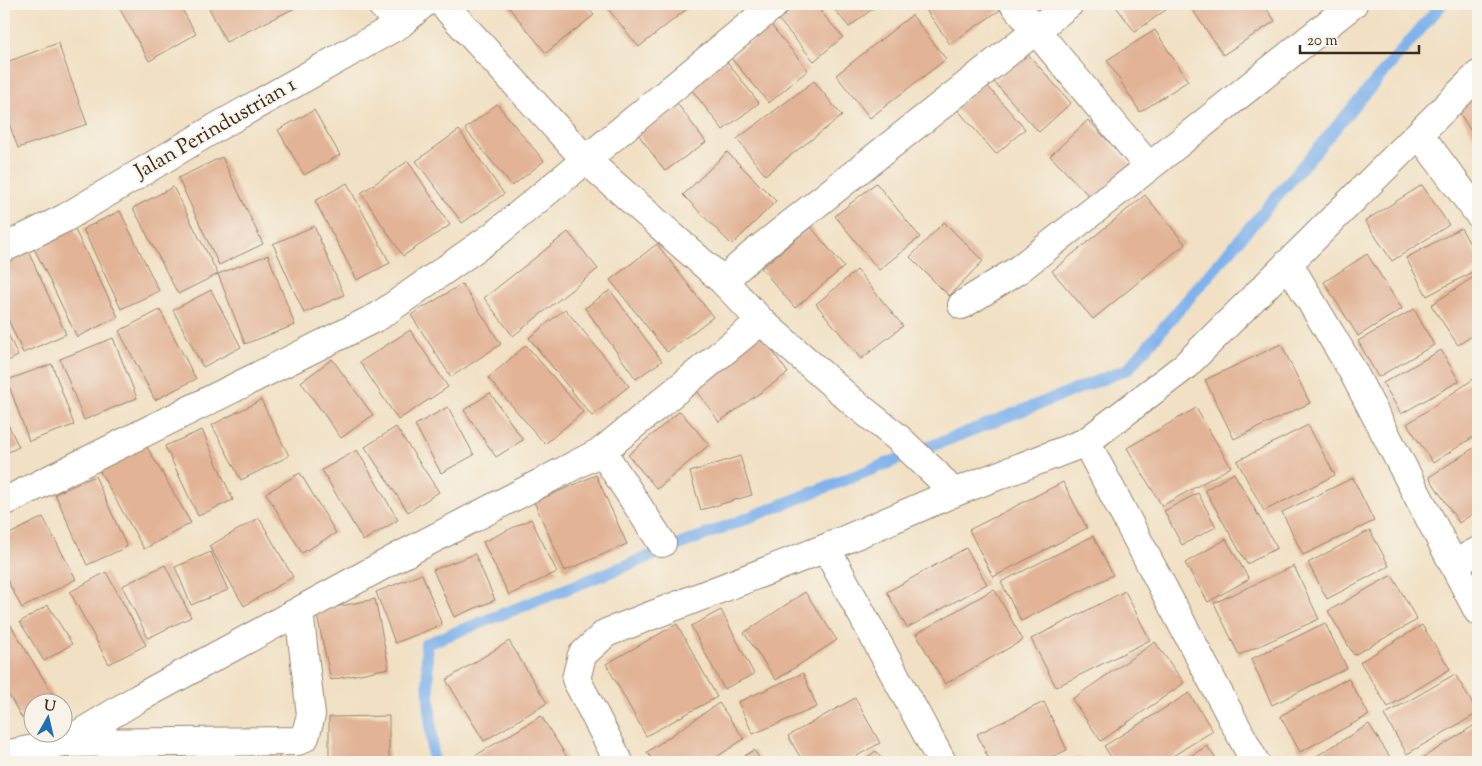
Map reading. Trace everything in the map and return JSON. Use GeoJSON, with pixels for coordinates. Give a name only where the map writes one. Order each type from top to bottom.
{"type":"FeatureCollection","features":[{"type":"Feature","properties":{"kind":"street"},"geometry":{"type":"LineString","coordinates":[[381,4],[400,24]]}},
{"type":"Feature","properties":{"kind":"street","name":"Jalan Perindustrian 1"},"geometry":{"type":"LineString","coordinates":[[4,248],[66,218],[217,127],[400,24],[423,4]]}},
{"type":"Feature","properties":{"kind":"street"},"geometry":{"type":"LineString","coordinates":[[443,4],[585,159],[723,281],[761,321],[896,437],[944,483]]}},
{"type":"Feature","properties":{"kind":"street"},"geometry":{"type":"LineString","coordinates":[[4,502],[378,316],[493,236],[776,4]]}},
{"type":"Feature","properties":{"kind":"street"},"geometry":{"type":"LineString","coordinates":[[1014,4],[1149,168]]}},
{"type":"Feature","properties":{"kind":"street"},"geometry":{"type":"LineString","coordinates":[[723,281],[753,254],[1069,4]]}},
{"type":"Feature","properties":{"kind":"street"},"geometry":{"type":"LineString","coordinates":[[962,305],[1018,270],[1149,168],[1353,4]]}},
{"type":"Feature","properties":{"kind":"street"},"geometry":{"type":"LineString","coordinates":[[619,762],[576,680],[582,655],[606,633],[826,548],[944,483],[1086,442],[1184,367],[1478,76]]}},
{"type":"Feature","properties":{"kind":"street"},"geometry":{"type":"LineString","coordinates":[[1419,134],[1478,214]]}},
{"type":"Feature","properties":{"kind":"street"},"geometry":{"type":"LineString","coordinates":[[1288,263],[1352,370],[1478,611]]}},
{"type":"Feature","properties":{"kind":"street"},"geometry":{"type":"LineString","coordinates":[[72,738],[139,698],[400,556],[602,451],[761,321]]}},
{"type":"Feature","properties":{"kind":"street"},"geometry":{"type":"LineString","coordinates":[[1086,442],[1255,762]]}},
{"type":"Feature","properties":{"kind":"street"},"geometry":{"type":"LineString","coordinates":[[602,451],[662,543]]}},
{"type":"Feature","properties":{"kind":"street"},"geometry":{"type":"LineString","coordinates":[[826,548],[942,762]]}},
{"type":"Feature","properties":{"kind":"street"},"geometry":{"type":"LineString","coordinates":[[1454,564],[1478,551]]}},
{"type":"Feature","properties":{"kind":"street"},"geometry":{"type":"LineString","coordinates":[[72,743],[298,741],[305,737],[311,714],[299,611]]}},
{"type":"Feature","properties":{"kind":"street"},"geometry":{"type":"LineString","coordinates":[[4,755],[59,744]]}},
{"type":"Feature","properties":{"kind":"building"},"geometry":{"type":"Polygon","coordinates":[[[117,4],[179,4],[196,34],[149,61],[117,4]]]}},
{"type":"Feature","properties":{"kind":"building"},"geometry":{"type":"Polygon","coordinates":[[[207,4],[298,4],[299,6],[226,42],[207,4]]]}},
{"type":"Feature","properties":{"kind":"building"},"geometry":{"type":"Polygon","coordinates":[[[506,4],[584,4],[594,15],[546,53],[506,4]]]}},
{"type":"Feature","properties":{"kind":"building"},"geometry":{"type":"Polygon","coordinates":[[[604,4],[693,4],[639,47],[604,4]]]}},
{"type":"Feature","properties":{"kind":"building"},"geometry":{"type":"Polygon","coordinates":[[[794,4],[814,4],[843,37],[814,61],[777,18],[794,4]]]}},
{"type":"Feature","properties":{"kind":"building"},"geometry":{"type":"Polygon","coordinates":[[[830,4],[879,4],[849,27],[830,4]]]}},
{"type":"Feature","properties":{"kind":"building"},"geometry":{"type":"Polygon","coordinates":[[[922,4],[996,4],[1000,10],[950,44],[922,4]]]}},
{"type":"Feature","properties":{"kind":"building"},"geometry":{"type":"Polygon","coordinates":[[[1114,4],[1174,4],[1135,32],[1114,4]]]}},
{"type":"Feature","properties":{"kind":"building"},"geometry":{"type":"Polygon","coordinates":[[[1199,4],[1263,4],[1275,21],[1223,55],[1192,9],[1199,4]]]}},
{"type":"Feature","properties":{"kind":"building"},"geometry":{"type":"Polygon","coordinates":[[[912,15],[946,59],[870,118],[836,75],[912,15]]]}},
{"type":"Feature","properties":{"kind":"building"},"geometry":{"type":"Polygon","coordinates":[[[771,25],[808,70],[769,103],[731,58],[771,25]]]}},
{"type":"Feature","properties":{"kind":"building"},"geometry":{"type":"Polygon","coordinates":[[[1155,30],[1188,81],[1140,112],[1107,60],[1155,30]]]}},
{"type":"Feature","properties":{"kind":"building"},"geometry":{"type":"Polygon","coordinates":[[[58,43],[87,124],[18,148],[4,110],[4,63],[58,43]]]}},
{"type":"Feature","properties":{"kind":"building"},"geometry":{"type":"Polygon","coordinates":[[[1027,53],[1071,103],[1039,132],[994,82],[1027,53]]]}},
{"type":"Feature","properties":{"kind":"building"},"geometry":{"type":"Polygon","coordinates":[[[725,59],[759,103],[723,130],[688,85],[725,59]]]}},
{"type":"Feature","properties":{"kind":"building"},"geometry":{"type":"Polygon","coordinates":[[[814,81],[842,116],[765,175],[737,139],[814,81]]]}},
{"type":"Feature","properties":{"kind":"building"},"geometry":{"type":"Polygon","coordinates":[[[985,83],[1025,129],[996,154],[956,108],[985,83]]]}},
{"type":"Feature","properties":{"kind":"building"},"geometry":{"type":"Polygon","coordinates":[[[1478,90],[1478,143],[1454,104],[1478,90]]]}},
{"type":"Feature","properties":{"kind":"building"},"geometry":{"type":"Polygon","coordinates":[[[676,102],[706,142],[665,171],[635,130],[676,102]]]}},
{"type":"Feature","properties":{"kind":"building"},"geometry":{"type":"Polygon","coordinates":[[[497,104],[544,161],[512,186],[465,129],[497,104]]]}},
{"type":"Feature","properties":{"kind":"building"},"geometry":{"type":"Polygon","coordinates":[[[314,110],[340,155],[304,175],[278,130],[314,110]]]}},
{"type":"Feature","properties":{"kind":"building"},"geometry":{"type":"Polygon","coordinates":[[[1088,120],[1136,170],[1098,205],[1050,156],[1088,120]]]}},
{"type":"Feature","properties":{"kind":"building"},"geometry":{"type":"Polygon","coordinates":[[[459,130],[504,194],[462,223],[416,161],[459,130]]]}},
{"type":"Feature","properties":{"kind":"building"},"geometry":{"type":"Polygon","coordinates":[[[727,152],[776,201],[732,245],[683,195],[727,152]]]}},
{"type":"Feature","properties":{"kind":"building"},"geometry":{"type":"Polygon","coordinates":[[[222,157],[263,244],[219,265],[178,178],[222,157]]]}},
{"type":"Feature","properties":{"kind":"building"},"geometry":{"type":"Polygon","coordinates":[[[408,161],[450,225],[403,256],[361,193],[408,161]]]}},
{"type":"Feature","properties":{"kind":"building"},"geometry":{"type":"Polygon","coordinates":[[[347,183],[390,263],[357,280],[315,201],[347,183]]]}},
{"type":"Feature","properties":{"kind":"building"},"geometry":{"type":"Polygon","coordinates":[[[876,183],[920,237],[879,270],[835,216],[876,183]]]}},
{"type":"Feature","properties":{"kind":"building"},"geometry":{"type":"Polygon","coordinates":[[[1422,185],[1449,225],[1392,261],[1365,221],[1422,185]]]}},
{"type":"Feature","properties":{"kind":"building"},"geometry":{"type":"Polygon","coordinates":[[[173,187],[218,274],[178,294],[133,208],[173,187]]]}},
{"type":"Feature","properties":{"kind":"building"},"geometry":{"type":"Polygon","coordinates":[[[1145,195],[1185,244],[1093,319],[1052,271],[1145,195]]]}},
{"type":"Feature","properties":{"kind":"building"},"geometry":{"type":"Polygon","coordinates":[[[120,211],[159,291],[121,309],[83,229],[120,211]]]}},
{"type":"Feature","properties":{"kind":"building"},"geometry":{"type":"Polygon","coordinates":[[[944,222],[983,261],[949,296],[910,257],[944,222]]]}},
{"type":"Feature","properties":{"kind":"building"},"geometry":{"type":"Polygon","coordinates":[[[314,226],[344,295],[304,313],[273,244],[314,226]]]}},
{"type":"Feature","properties":{"kind":"building"},"geometry":{"type":"Polygon","coordinates":[[[811,227],[844,267],[795,308],[761,268],[811,227]]]}},
{"type":"Feature","properties":{"kind":"building"},"geometry":{"type":"Polygon","coordinates":[[[74,228],[118,317],[77,337],[34,248],[74,228]]]}},
{"type":"Feature","properties":{"kind":"building"},"geometry":{"type":"Polygon","coordinates":[[[1461,228],[1478,259],[1478,269],[1427,296],[1406,258],[1461,228]]]}},
{"type":"Feature","properties":{"kind":"building"},"geometry":{"type":"Polygon","coordinates":[[[568,232],[598,269],[513,336],[484,298],[568,232]]]}},
{"type":"Feature","properties":{"kind":"building"},"geometry":{"type":"Polygon","coordinates":[[[657,244],[713,317],[667,352],[610,280],[657,244]]]}},
{"type":"Feature","properties":{"kind":"building"},"geometry":{"type":"Polygon","coordinates":[[[28,251],[66,334],[23,353],[4,310],[4,261],[28,251]]]}},
{"type":"Feature","properties":{"kind":"building"},"geometry":{"type":"Polygon","coordinates":[[[1367,254],[1402,309],[1358,336],[1324,282],[1367,254]]]}},
{"type":"Feature","properties":{"kind":"building"},"geometry":{"type":"Polygon","coordinates":[[[268,255],[295,325],[245,344],[218,274],[268,255]]]}},
{"type":"Feature","properties":{"kind":"building"},"geometry":{"type":"Polygon","coordinates":[[[857,270],[903,326],[861,359],[816,304],[857,270]]]}},
{"type":"Feature","properties":{"kind":"building"},"geometry":{"type":"Polygon","coordinates":[[[1478,274],[1478,332],[1458,345],[1431,305],[1478,274]]]}},
{"type":"Feature","properties":{"kind":"building"},"geometry":{"type":"Polygon","coordinates":[[[462,284],[501,344],[451,377],[411,315],[462,284]]]}},
{"type":"Feature","properties":{"kind":"building"},"geometry":{"type":"Polygon","coordinates":[[[211,290],[241,347],[203,367],[173,310],[211,290]]]}},
{"type":"Feature","properties":{"kind":"building"},"geometry":{"type":"Polygon","coordinates":[[[610,290],[662,361],[636,379],[585,308],[610,290]]]}},
{"type":"Feature","properties":{"kind":"building"},"geometry":{"type":"Polygon","coordinates":[[[565,309],[629,386],[592,416],[529,338],[565,309]]]}},
{"type":"Feature","properties":{"kind":"building"},"geometry":{"type":"Polygon","coordinates":[[[1414,309],[1434,345],[1378,377],[1358,341],[1414,309]]]}},
{"type":"Feature","properties":{"kind":"building"},"geometry":{"type":"Polygon","coordinates":[[[160,310],[196,379],[155,400],[119,331],[160,310]]]}},
{"type":"Feature","properties":{"kind":"building"},"geometry":{"type":"Polygon","coordinates":[[[4,325],[18,356],[4,363],[4,325]]]}},
{"type":"Feature","properties":{"kind":"building"},"geometry":{"type":"Polygon","coordinates":[[[410,330],[448,387],[398,420],[360,362],[410,330]]]}},
{"type":"Feature","properties":{"kind":"building"},"geometry":{"type":"Polygon","coordinates":[[[760,334],[788,373],[719,422],[691,382],[760,334]]]}},
{"type":"Feature","properties":{"kind":"building"},"geometry":{"type":"Polygon","coordinates":[[[113,338],[137,398],[84,420],[60,359],[113,338]]]}},
{"type":"Feature","properties":{"kind":"building"},"geometry":{"type":"Polygon","coordinates":[[[1281,344],[1310,403],[1234,439],[1205,380],[1281,344]]]}},
{"type":"Feature","properties":{"kind":"building"},"geometry":{"type":"Polygon","coordinates":[[[526,345],[583,412],[545,444],[488,378],[526,345]]]}},
{"type":"Feature","properties":{"kind":"building"},"geometry":{"type":"Polygon","coordinates":[[[1441,350],[1459,381],[1401,414],[1383,383],[1441,350]]]}},
{"type":"Feature","properties":{"kind":"building"},"geometry":{"type":"Polygon","coordinates":[[[332,359],[373,415],[341,438],[301,382],[332,359]]]}},
{"type":"Feature","properties":{"kind":"building"},"geometry":{"type":"Polygon","coordinates":[[[52,364],[74,425],[29,441],[7,380],[52,364]]]}},
{"type":"Feature","properties":{"kind":"building"},"geometry":{"type":"Polygon","coordinates":[[[1475,378],[1478,382],[1478,434],[1433,463],[1407,424],[1475,378]]]}},
{"type":"Feature","properties":{"kind":"building"},"geometry":{"type":"Polygon","coordinates":[[[490,393],[523,440],[496,457],[464,410],[490,393]]]}},
{"type":"Feature","properties":{"kind":"building"},"geometry":{"type":"Polygon","coordinates":[[[261,400],[289,456],[241,480],[212,425],[261,400]]]}},
{"type":"Feature","properties":{"kind":"building"},"geometry":{"type":"Polygon","coordinates":[[[448,407],[474,455],[441,473],[415,425],[448,407]]]}},
{"type":"Feature","properties":{"kind":"building"},"geometry":{"type":"Polygon","coordinates":[[[1196,408],[1231,467],[1162,506],[1127,448],[1196,408]]]}},
{"type":"Feature","properties":{"kind":"building"},"geometry":{"type":"Polygon","coordinates":[[[680,411],[709,445],[657,489],[628,455],[680,411]]]}},
{"type":"Feature","properties":{"kind":"building"},"geometry":{"type":"Polygon","coordinates":[[[4,416],[19,447],[4,454],[4,416]]]}},
{"type":"Feature","properties":{"kind":"building"},"geometry":{"type":"Polygon","coordinates":[[[1308,425],[1335,475],[1264,511],[1237,461],[1308,425]]]}},
{"type":"Feature","properties":{"kind":"building"},"geometry":{"type":"Polygon","coordinates":[[[396,427],[439,492],[408,512],[365,447],[396,427]]]}},
{"type":"Feature","properties":{"kind":"building"},"geometry":{"type":"Polygon","coordinates":[[[202,430],[233,500],[198,516],[165,446],[202,430]]]}},
{"type":"Feature","properties":{"kind":"building"},"geometry":{"type":"Polygon","coordinates":[[[146,445],[191,523],[144,549],[99,470],[146,445]]]}},
{"type":"Feature","properties":{"kind":"building"},"geometry":{"type":"Polygon","coordinates":[[[1478,445],[1478,510],[1459,523],[1429,477],[1478,445]]]}},
{"type":"Feature","properties":{"kind":"building"},"geometry":{"type":"Polygon","coordinates":[[[357,450],[398,520],[363,541],[322,470],[357,450]]]}},
{"type":"Feature","properties":{"kind":"building"},"geometry":{"type":"Polygon","coordinates":[[[740,456],[752,495],[701,510],[690,472],[740,456]]]}},
{"type":"Feature","properties":{"kind":"building"},"geometry":{"type":"Polygon","coordinates":[[[300,473],[336,533],[302,553],[266,493],[300,473]]]}},
{"type":"Feature","properties":{"kind":"building"},"geometry":{"type":"Polygon","coordinates":[[[1234,473],[1277,548],[1247,564],[1205,490],[1234,473]]]}},
{"type":"Feature","properties":{"kind":"building"},"geometry":{"type":"Polygon","coordinates":[[[596,475],[627,544],[565,571],[534,502],[596,475]]]}},
{"type":"Feature","properties":{"kind":"building"},"geometry":{"type":"Polygon","coordinates":[[[95,476],[127,547],[87,565],[55,494],[95,476]]]}},
{"type":"Feature","properties":{"kind":"building"},"geometry":{"type":"Polygon","coordinates":[[[1353,478],[1374,521],[1303,555],[1282,512],[1353,478]]]}},
{"type":"Feature","properties":{"kind":"building"},"geometry":{"type":"Polygon","coordinates":[[[1063,482],[1087,528],[993,577],[969,530],[1063,482]]]}},
{"type":"Feature","properties":{"kind":"building"},"geometry":{"type":"Polygon","coordinates":[[[1198,493],[1216,527],[1182,545],[1164,511],[1198,493]]]}},
{"type":"Feature","properties":{"kind":"building"},"geometry":{"type":"Polygon","coordinates":[[[43,517],[76,579],[22,608],[4,574],[4,537],[43,517]]]}},
{"type":"Feature","properties":{"kind":"building"},"geometry":{"type":"Polygon","coordinates":[[[259,518],[293,577],[244,606],[209,546],[259,518]]]}},
{"type":"Feature","properties":{"kind":"building"},"geometry":{"type":"Polygon","coordinates":[[[531,519],[557,572],[509,595],[483,542],[531,519]]]}},
{"type":"Feature","properties":{"kind":"building"},"geometry":{"type":"Polygon","coordinates":[[[1370,530],[1389,566],[1327,599],[1308,563],[1370,530]]]}},
{"type":"Feature","properties":{"kind":"building"},"geometry":{"type":"Polygon","coordinates":[[[1093,536],[1113,575],[1021,621],[1001,582],[1093,536]]]}},
{"type":"Feature","properties":{"kind":"building"},"geometry":{"type":"Polygon","coordinates":[[[1226,539],[1249,579],[1208,602],[1185,563],[1226,539]]]}},
{"type":"Feature","properties":{"kind":"building"},"geometry":{"type":"Polygon","coordinates":[[[966,548],[987,584],[907,628],[887,592],[966,548]]]}},
{"type":"Feature","properties":{"kind":"building"},"geometry":{"type":"Polygon","coordinates":[[[211,552],[228,590],[191,605],[175,567],[211,552]]]}},
{"type":"Feature","properties":{"kind":"building"},"geometry":{"type":"Polygon","coordinates":[[[475,554],[495,600],[454,617],[433,570],[475,554]]]}},
{"type":"Feature","properties":{"kind":"building"},"geometry":{"type":"Polygon","coordinates":[[[165,565],[191,617],[148,638],[122,586],[165,565]]]}},
{"type":"Feature","properties":{"kind":"building"},"geometry":{"type":"Polygon","coordinates":[[[1294,566],[1319,619],[1239,655],[1214,603],[1294,566]]]}},
{"type":"Feature","properties":{"kind":"building"},"geometry":{"type":"Polygon","coordinates":[[[106,572],[146,645],[109,664],[70,592],[106,572]]]}},
{"type":"Feature","properties":{"kind":"building"},"geometry":{"type":"Polygon","coordinates":[[[422,574],[442,625],[395,643],[376,592],[422,574]]]}},
{"type":"Feature","properties":{"kind":"building"},"geometry":{"type":"Polygon","coordinates":[[[1392,575],[1417,620],[1354,655],[1328,611],[1392,575]]]}},
{"type":"Feature","properties":{"kind":"building"},"geometry":{"type":"Polygon","coordinates":[[[994,589],[1023,640],[945,684],[916,634],[994,589]]]}},
{"type":"Feature","properties":{"kind":"building"},"geometry":{"type":"Polygon","coordinates":[[[1125,591],[1150,640],[1056,687],[1031,639],[1125,591]]]}},
{"type":"Feature","properties":{"kind":"building"},"geometry":{"type":"Polygon","coordinates":[[[805,592],[837,640],[776,680],[744,633],[805,592]]]}},
{"type":"Feature","properties":{"kind":"building"},"geometry":{"type":"Polygon","coordinates":[[[4,593],[8,602],[4,604],[4,593]]]}},
{"type":"Feature","properties":{"kind":"building"},"geometry":{"type":"Polygon","coordinates":[[[375,599],[389,668],[331,680],[316,611],[375,599]]]}},
{"type":"Feature","properties":{"kind":"building"},"geometry":{"type":"Polygon","coordinates":[[[48,605],[72,644],[44,661],[20,622],[48,605]]]}},
{"type":"Feature","properties":{"kind":"building"},"geometry":{"type":"Polygon","coordinates":[[[721,610],[754,674],[724,689],[691,626],[721,610]]]}},
{"type":"Feature","properties":{"kind":"building"},"geometry":{"type":"Polygon","coordinates":[[[1325,623],[1347,668],[1272,705],[1251,659],[1325,623]]]}},
{"type":"Feature","properties":{"kind":"building"},"geometry":{"type":"Polygon","coordinates":[[[10,624],[53,694],[22,694],[22,718],[4,687],[4,628],[10,624]]]}},
{"type":"Feature","properties":{"kind":"building"},"geometry":{"type":"Polygon","coordinates":[[[677,624],[717,697],[646,736],[606,664],[677,624]]]}},
{"type":"Feature","properties":{"kind":"building"},"geometry":{"type":"Polygon","coordinates":[[[1422,625],[1450,669],[1388,707],[1360,662],[1422,625]]]}},
{"type":"Feature","properties":{"kind":"building"},"geometry":{"type":"Polygon","coordinates":[[[509,641],[547,703],[484,741],[446,680],[509,641]]]}},
{"type":"Feature","properties":{"kind":"building"},"geometry":{"type":"Polygon","coordinates":[[[1155,642],[1184,683],[1101,741],[1072,699],[1155,642]]]}},
{"type":"Feature","properties":{"kind":"building"},"geometry":{"type":"Polygon","coordinates":[[[803,673],[817,707],[753,734],[738,702],[803,673]]]}},
{"type":"Feature","properties":{"kind":"building"},"geometry":{"type":"Polygon","coordinates":[[[1455,674],[1478,713],[1407,754],[1384,715],[1455,674]]]}},
{"type":"Feature","properties":{"kind":"building"},"geometry":{"type":"Polygon","coordinates":[[[1348,678],[1369,715],[1300,752],[1280,716],[1348,678]]]}},
{"type":"Feature","properties":{"kind":"building"},"geometry":{"type":"Polygon","coordinates":[[[1189,693],[1213,731],[1163,762],[1114,762],[1104,746],[1189,693]]]}},
{"type":"Feature","properties":{"kind":"building"},"geometry":{"type":"Polygon","coordinates":[[[855,698],[880,743],[846,762],[803,762],[788,736],[855,698]]]}},
{"type":"Feature","properties":{"kind":"building"},"geometry":{"type":"Polygon","coordinates":[[[1044,702],[1067,750],[1041,762],[990,762],[977,734],[1044,702]]]}},
{"type":"Feature","properties":{"kind":"building"},"geometry":{"type":"Polygon","coordinates":[[[719,703],[744,739],[709,762],[654,762],[647,752],[719,703]]]}},
{"type":"Feature","properties":{"kind":"building"},"geometry":{"type":"Polygon","coordinates":[[[389,716],[389,762],[329,762],[329,717],[389,716]]]}},
{"type":"Feature","properties":{"kind":"building"},"geometry":{"type":"Polygon","coordinates":[[[541,716],[567,757],[559,762],[465,762],[541,716]]]}},
{"type":"Feature","properties":{"kind":"building"},"geometry":{"type":"Polygon","coordinates":[[[1478,723],[1478,762],[1416,762],[1478,723]]]}},
{"type":"Feature","properties":{"kind":"building"},"geometry":{"type":"Polygon","coordinates":[[[1369,724],[1393,762],[1307,762],[1369,724]]]}},
{"type":"Feature","properties":{"kind":"building"},"geometry":{"type":"Polygon","coordinates":[[[1207,746],[1218,762],[1181,762],[1207,746]]]}},
{"type":"Feature","properties":{"kind":"building"},"geometry":{"type":"Polygon","coordinates":[[[754,750],[762,762],[735,762],[754,750]]]}},
{"type":"Feature","properties":{"kind":"building"},"geometry":{"type":"Polygon","coordinates":[[[876,751],[884,762],[861,762],[876,751]]]}},
{"type":"Feature","properties":{"kind":"building"},"geometry":{"type":"Polygon","coordinates":[[[278,753],[280,762],[232,762],[232,760],[278,753]]]}},
{"type":"Feature","properties":{"kind":"building"},"geometry":{"type":"Polygon","coordinates":[[[92,757],[129,757],[129,762],[92,762],[92,757]]]}},
{"type":"Feature","properties":{"kind":"building"},"geometry":{"type":"Polygon","coordinates":[[[1080,757],[1082,762],[1069,762],[1080,757]]]}},
{"type":"Feature","properties":{"kind":"building"},"geometry":{"type":"Polygon","coordinates":[[[226,758],[227,762],[190,762],[189,760],[226,758]]]}},
{"type":"Feature","properties":{"kind":"waterway"},"geometry":{"type":"LineString","coordinates":[[433,762],[426,644],[1128,369],[1442,4]]}}]}
